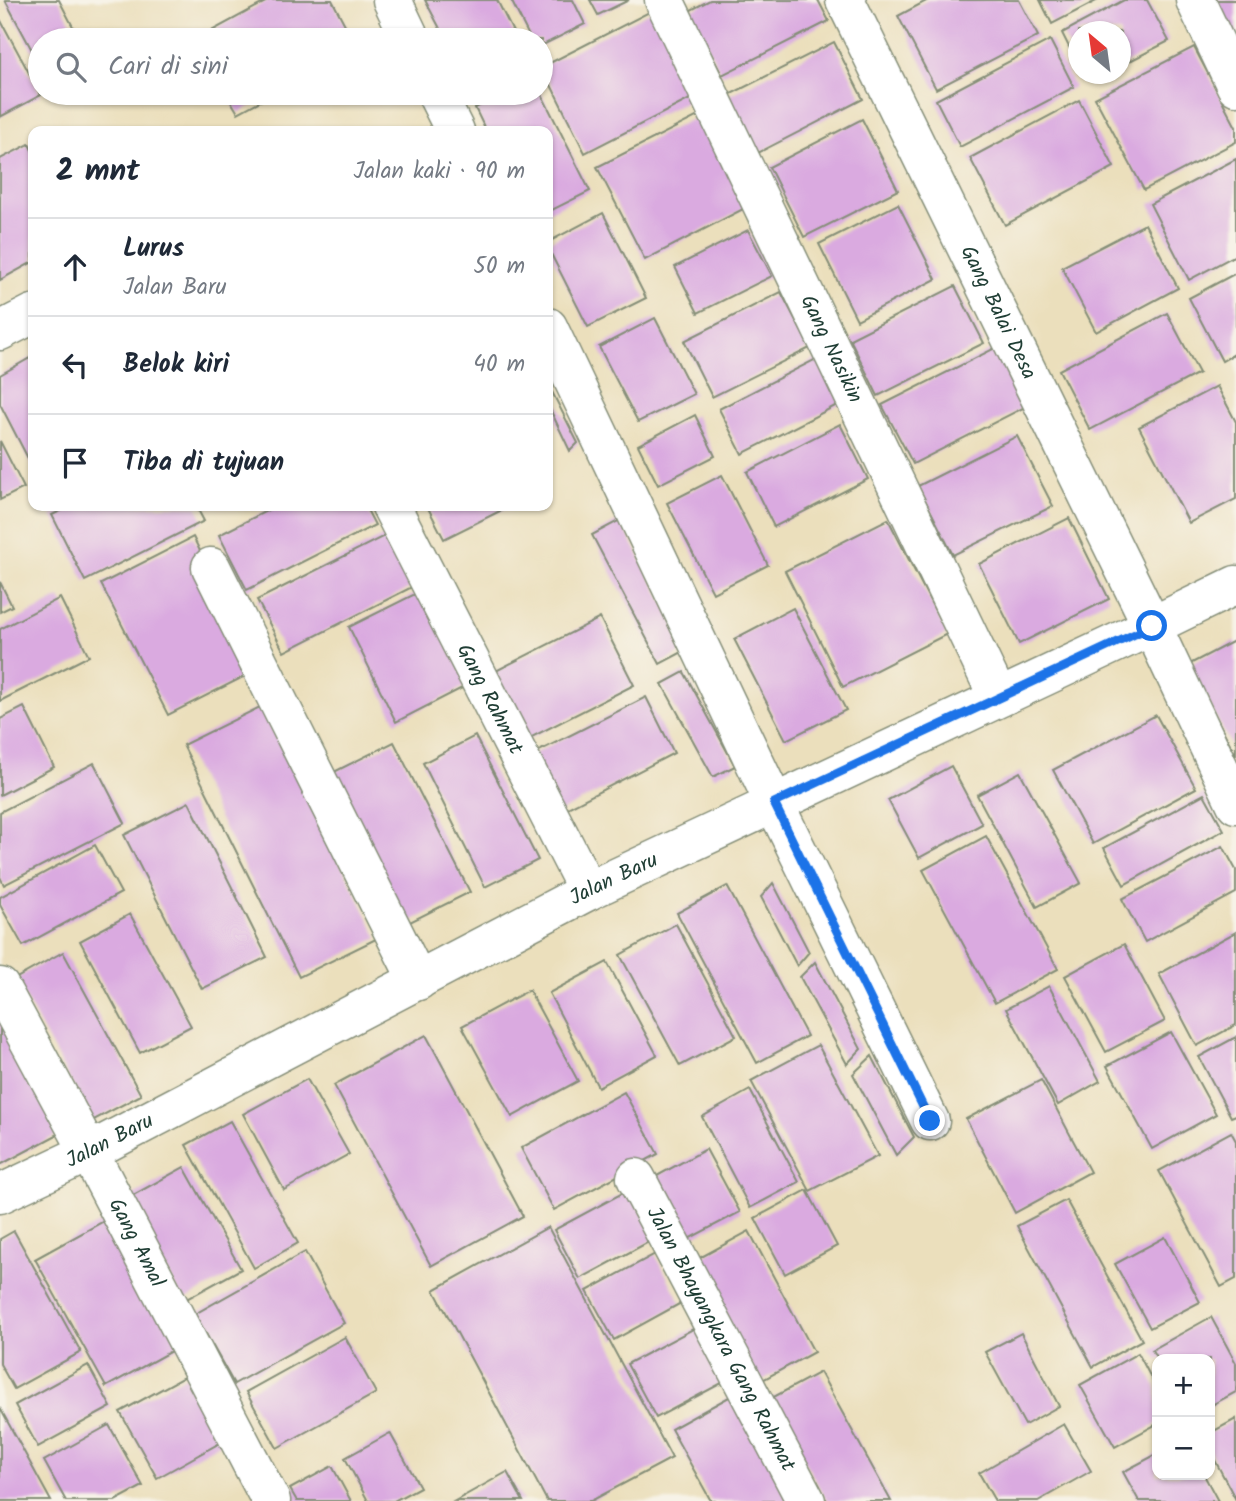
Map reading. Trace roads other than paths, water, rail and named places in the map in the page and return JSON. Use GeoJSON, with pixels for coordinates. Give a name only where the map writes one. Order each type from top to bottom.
{"type":"FeatureCollection","features":[{"type":"Feature","properties":{"kind":"street"},"geometry":{"type":"LineString","coordinates":[[392,0],[405,28]]}},
{"type":"Feature","properties":{"kind":"street","name":"Gang Nasikin"},"geometry":{"type":"LineString","coordinates":[[664,0],[998,697]]}},
{"type":"Feature","properties":{"kind":"street","name":"Gang Balai Desa"},"geometry":{"type":"LineString","coordinates":[[845,0],[1152,626],[1236,804]]}},
{"type":"Feature","properties":{"kind":"street"},"geometry":{"type":"LineString","coordinates":[[1195,0],[1236,86]]}},
{"type":"Feature","properties":{"kind":"street"},"geometry":{"type":"LineString","coordinates":[[442,105],[452,126]]}},
{"type":"Feature","properties":{"kind":"street"},"geometry":{"type":"LineString","coordinates":[[0,331],[28,317]]}},
{"type":"Feature","properties":{"kind":"street"},"geometry":{"type":"LineString","coordinates":[[553,338],[774,803],[930,1121]]}},
{"type":"Feature","properties":{"kind":"street","name":"Gang Rahmat"},"geometry":{"type":"LineString","coordinates":[[394,511],[588,891]]}},
{"type":"Feature","properties":{"kind":"street"},"geometry":{"type":"LineString","coordinates":[[211,566],[418,981]]}},
{"type":"Feature","properties":{"kind":"street","name":"Jalan Baru"},"geometry":{"type":"LineString","coordinates":[[0,1194],[89,1152],[588,891],[1236,585]]}},
{"type":"Feature","properties":{"kind":"street","name":"Gang Amal"},"geometry":{"type":"LineString","coordinates":[[0,987],[271,1501]]}},
{"type":"Feature","properties":{"kind":"street","name":"Jalan Bhayangkara Gang Rahmat"},"geometry":{"type":"LineString","coordinates":[[636,1178],[806,1501]]}}]}
